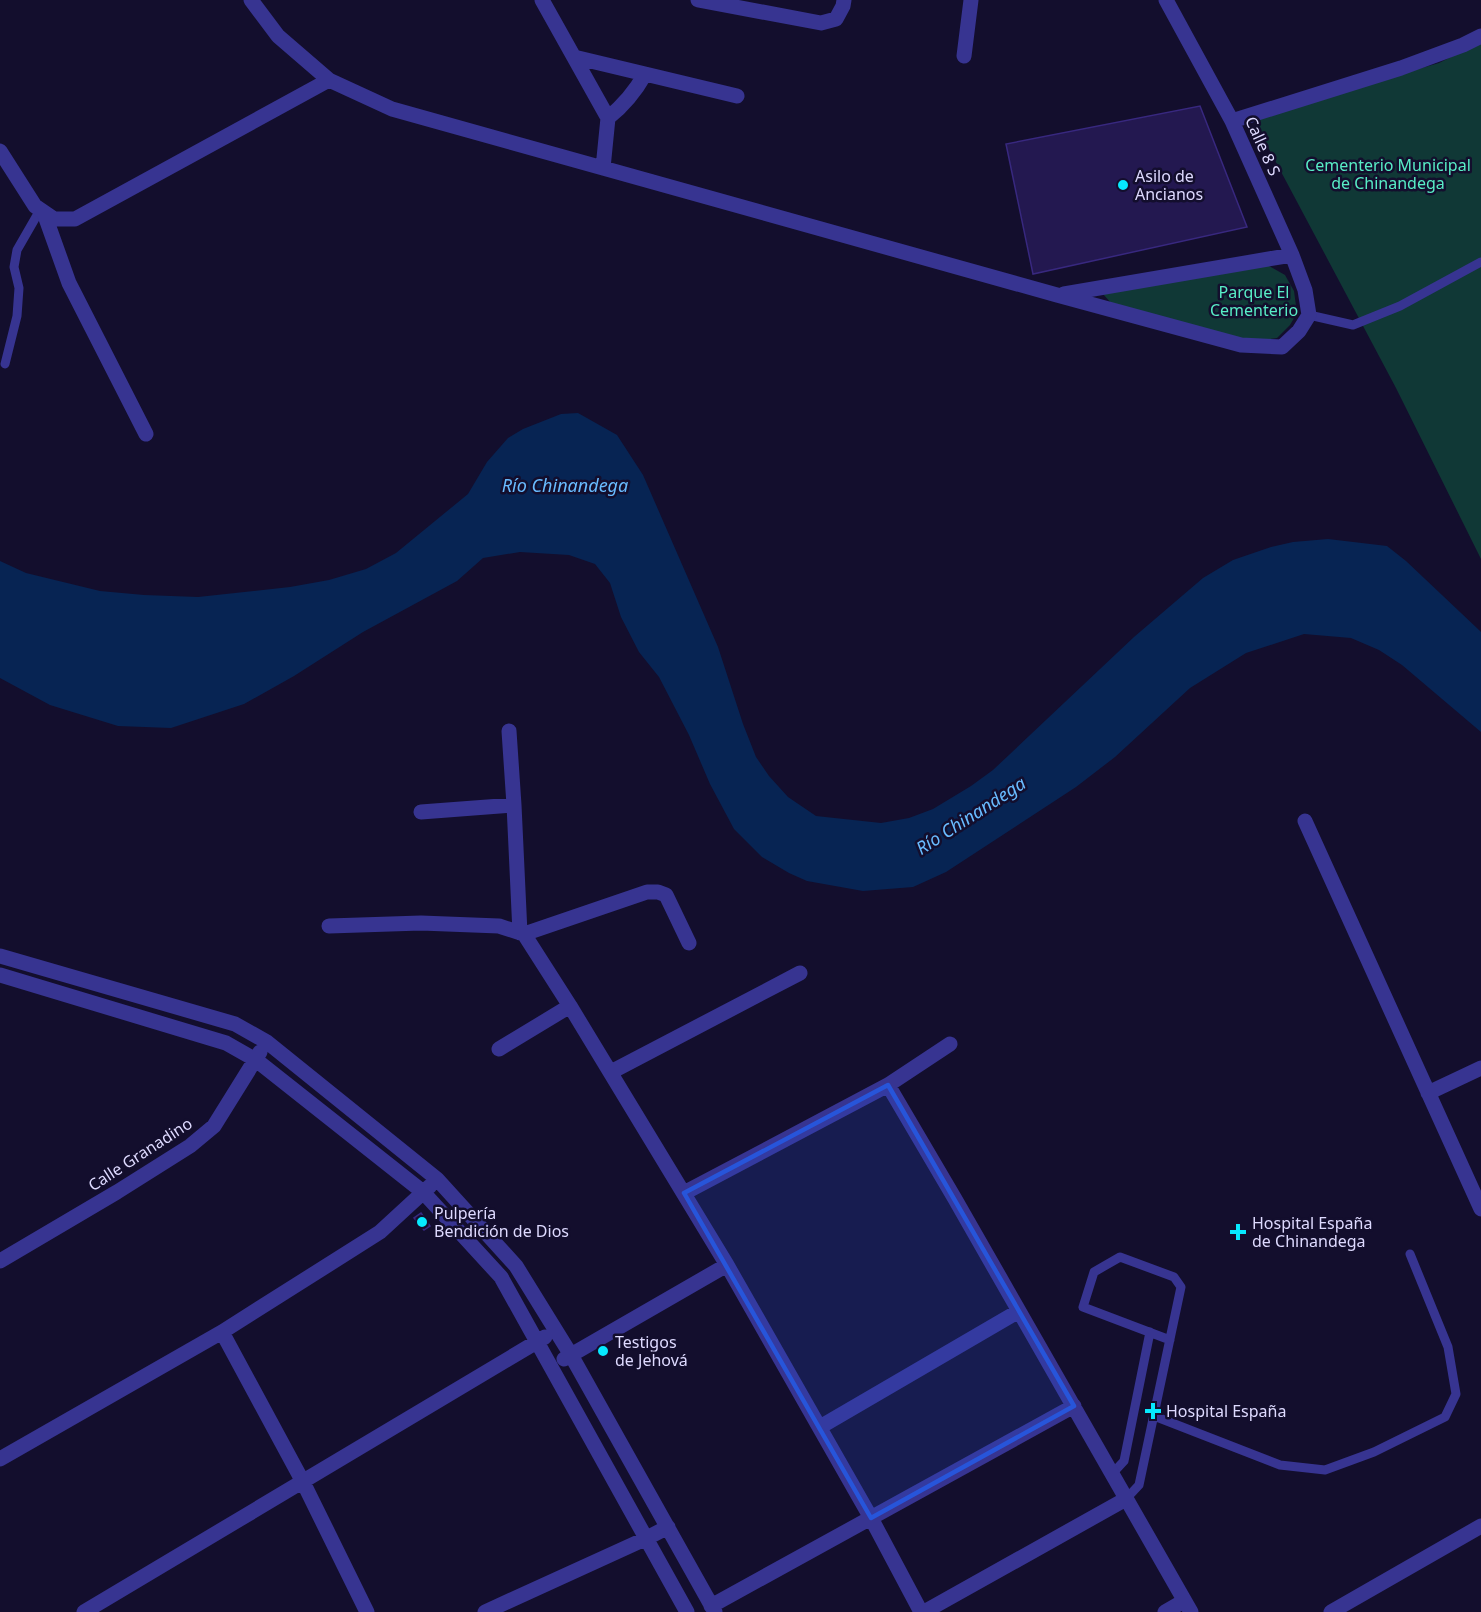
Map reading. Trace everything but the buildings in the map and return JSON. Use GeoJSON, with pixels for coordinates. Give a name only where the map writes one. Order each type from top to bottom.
{"type":"FeatureCollection","features":[{"type":"Feature","properties":{"kind":"street"},"geometry":{"type":"LineString","coordinates":[[251,0],[278,36],[329,80],[392,109],[1241,345],[1282,347],[1299,331],[1309,315]]}},
{"type":"Feature","properties":{"kind":"street"},"geometry":{"type":"LineString","coordinates":[[542,0],[608,118],[603,168]]}},
{"type":"Feature","properties":{"kind":"street"},"geometry":{"type":"LineString","coordinates":[[698,0],[821,23],[836,19],[844,0]]}},
{"type":"Feature","properties":{"kind":"street"},"geometry":{"type":"LineString","coordinates":[[964,56],[971,0]]}},
{"type":"Feature","properties":{"kind":"street","name":"Calle 8 S"},"geometry":{"type":"LineString","coordinates":[[1166,0],[1232,121],[1292,255],[1305,290],[1309,315]]}},
{"type":"Feature","properties":{"kind":"street"},"geometry":{"type":"LineString","coordinates":[[1232,121],[1401,68],[1481,36]]}},
{"type":"Feature","properties":{"kind":"street"},"geometry":{"type":"LineString","coordinates":[[574,57],[737,96]]}},
{"type":"Feature","properties":{"kind":"street"},"geometry":{"type":"LineString","coordinates":[[608,118],[628,100],[645,74]]}},
{"type":"Feature","properties":{"kind":"street"},"geometry":{"type":"LineString","coordinates":[[2,160],[35,206],[54,219],[75,219],[329,80]]}},
{"type":"Feature","properties":{"kind":"street"},"geometry":{"type":"LineString","coordinates":[[42,211],[69,283],[146,434]]}},
{"type":"Feature","properties":{"kind":"street"},"geometry":{"type":"LineString","coordinates":[[1057,295],[1292,255]]}},
{"type":"Feature","properties":{"kind":"street"},"geometry":{"type":"LineString","coordinates":[[509,731],[522,933],[611,1072],[727,1264],[923,1612],[1126,1499]]}},
{"type":"Feature","properties":{"kind":"street"},"geometry":{"type":"LineString","coordinates":[[421,812],[514,805]]}},
{"type":"Feature","properties":{"kind":"street"},"geometry":{"type":"LineString","coordinates":[[1305,821],[1481,1209]]}},
{"type":"Feature","properties":{"kind":"street"},"geometry":{"type":"LineString","coordinates":[[330,926],[421,923],[499,926],[522,933],[647,892],[658,892],[666,895],[689,943]]}},
{"type":"Feature","properties":{"kind":"street"},"geometry":{"type":"LineString","coordinates":[[0,956],[235,1024],[267,1042],[437,1179],[516,1266],[571,1355],[713,1609],[871,1518],[1074,1406]]}},
{"type":"Feature","properties":{"kind":"street"},"geometry":{"type":"LineString","coordinates":[[611,1072],[800,974]]}},
{"type":"Feature","properties":{"kind":"street"},"geometry":{"type":"LineString","coordinates":[[0,975],[226,1043],[256,1060],[423,1192],[501,1277],[687,1612]]}},
{"type":"Feature","properties":{"kind":"street"},"geometry":{"type":"LineString","coordinates":[[499,1049],[570,1006]]}},
{"type":"Feature","properties":{"kind":"street","name":"Calle Granadino"},"geometry":{"type":"LineString","coordinates":[[0,1261],[190,1146],[214,1126],[267,1042]]}},
{"type":"Feature","properties":{"kind":"street"},"geometry":{"type":"LineString","coordinates":[[684,1193],[888,1085],[950,1044]]}},
{"type":"Feature","properties":{"kind":"street"},"geometry":{"type":"LineString","coordinates":[[1428,1093],[1481,1068]]}},
{"type":"Feature","properties":{"kind":"street"},"geometry":{"type":"LineString","coordinates":[[888,1085],[1074,1406],[1187,1607],[1165,1612]]}},
{"type":"Feature","properties":{"kind":"street"},"geometry":{"type":"LineString","coordinates":[[0,1459],[222,1332],[380,1232],[437,1179]]}},
{"type":"Feature","properties":{"kind":"street"},"geometry":{"type":"LineString","coordinates":[[551,1366],[727,1264]]}},
{"type":"Feature","properties":{"kind":"street"},"geometry":{"type":"LineString","coordinates":[[820,1427],[1019,1311]]}},
{"type":"Feature","properties":{"kind":"street"},"geometry":{"type":"LineString","coordinates":[[84,1612],[555,1331]]}},
{"type":"Feature","properties":{"kind":"street"},"geometry":{"type":"LineString","coordinates":[[222,1332],[303,1482],[367,1612]]}},
{"type":"Feature","properties":{"kind":"street"},"geometry":{"type":"LineString","coordinates":[[1331,1612],[1481,1526]]}},
{"type":"Feature","properties":{"kind":"street"},"geometry":{"type":"LineString","coordinates":[[485,1612],[668,1527]]}},
{"type":"Feature","properties":{"kind":"lane"},"geometry":{"type":"LineString","coordinates":[[5,364],[17,316],[18,288],[14,267],[17,250],[42,211]]}},
{"type":"Feature","properties":{"kind":"lane"},"geometry":{"type":"LineString","coordinates":[[1309,315],[1353,325],[1400,306],[1481,262]]}},
{"type":"Feature","properties":{"kind":"lane"},"geometry":{"type":"LineString","coordinates":[[1154,1416],[1280,1465],[1326,1470],[1374,1452],[1445,1417],[1456,1394],[1448,1347],[1410,1254]]}},
{"type":"Feature","properties":{"kind":"lane"},"geometry":{"type":"LineString","coordinates":[[1126,1499],[1139,1485],[1154,1416],[1170,1340],[1181,1287],[1174,1276],[1120,1257],[1094,1272],[1083,1307],[1170,1340]]}},
{"type":"Feature","properties":{"kind":"lane"},"geometry":{"type":"LineString","coordinates":[[1112,1474],[1124,1461],[1149,1332]]}},
{"type":"Feature","properties":{"kind":"highlighted area"},"geometry":{"type":"Polygon","coordinates":[[[888,1085],[1074,1406],[871,1518],[684,1193],[888,1085]]]}},
{"type":"Feature","properties":{"kind":"green space","name":"Cementerio Municipal de Chinandega"},"geometry":{"type":"Polygon","coordinates":[[[1481,42],[1481,559],[1396,388],[1252,117],[1439,63],[1481,42]]]}},
{"type":"Feature","properties":{"kind":"green space","name":"Parque El Cementerio"},"geometry":{"type":"Polygon","coordinates":[[[1260,261],[1285,275],[1294,291],[1297,313],[1290,325],[1277,338],[1257,341],[1238,340],[1111,303],[1103,294],[1260,261]]]}},
{"type":"Feature","properties":{"kind":"water","name":"Río Chinandega"},"geometry":{"type":"Polygon","coordinates":[[[578,413],[617,435],[643,475],[718,647],[756,757],[788,797],[816,816],[881,823],[909,818],[933,809],[993,770],[1134,637],[1203,578],[1233,560],[1293,542],[1328,539],[1387,546],[1481,632],[1481,732],[1402,665],[1379,650],[1351,638],[1304,634],[1246,653],[1190,688],[1115,757],[1076,787],[946,872],[913,887],[863,891],[807,881],[789,873],[762,857],[734,829],[659,677],[639,652],[621,617],[610,583],[595,564],[569,555],[520,552],[483,558],[457,581],[363,632],[294,676],[244,704],[171,728],[118,726],[50,705],[0,678],[0,561],[26,573],[100,591],[144,595],[198,597],[290,587],[329,580],[366,569],[396,553],[468,494],[487,462],[508,438],[523,429],[561,414],[578,413]]]}},
{"type":"Feature","properties":{"kind":"place","name":"Asilo de Ancianos"},"geometry":{"type":"Point","coordinates":[1123,185]}},
{"type":"Feature","properties":{"kind":"place","name":"Pulpería Bendición de Dios"},"geometry":{"type":"Point","coordinates":[422,1222]}},
{"type":"Feature","properties":{"kind":"place","name":"Hospital España de Chinandega"},"geometry":{"type":"Point","coordinates":[1238,1232]}},
{"type":"Feature","properties":{"kind":"place","name":"Testigos de Jehová"},"geometry":{"type":"Point","coordinates":[603,1351]}},
{"type":"Feature","properties":{"kind":"place","name":"Hospital España"},"geometry":{"type":"Point","coordinates":[1153,1411]}}]}
